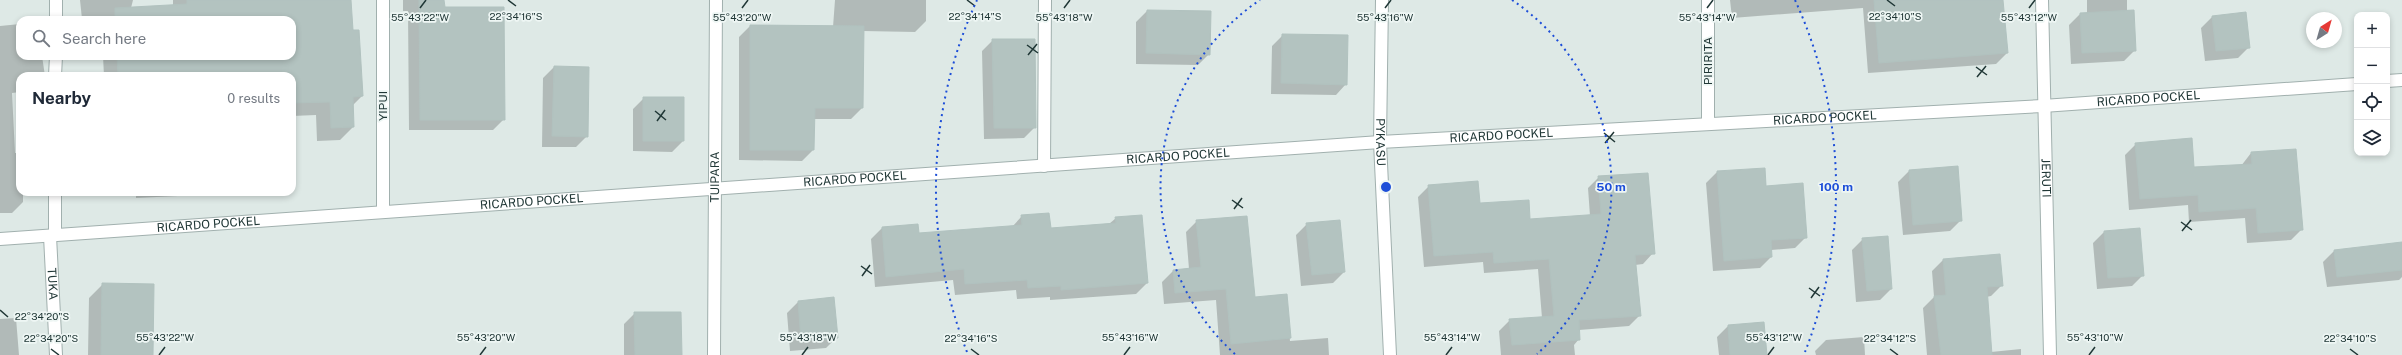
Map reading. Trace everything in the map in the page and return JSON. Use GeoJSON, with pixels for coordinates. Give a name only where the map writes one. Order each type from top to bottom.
{"type":"FeatureCollection","features":[{"type":"Feature","properties":{"kind":"street"},"geometry":{"type":"LineString","coordinates":[[56,0],[56,16]]}},
{"type":"Feature","properties":{"kind":"street","name":"YIPUI"},"geometry":{"type":"LineString","coordinates":[[383,212],[384,0]]}},
{"type":"Feature","properties":{"kind":"street","name":"TUIPARA"},"geometry":{"type":"LineString","coordinates":[[714,355],[716,0]]}},
{"type":"Feature","properties":{"kind":"street"},"geometry":{"type":"LineString","coordinates":[[1044,166],[1045,0]]}},
{"type":"Feature","properties":{"kind":"street","name":"PYKASU"},"geometry":{"type":"LineString","coordinates":[[1382,0],[1380,142],[1390,355]]}},
{"type":"Feature","properties":{"kind":"street","name":"PIRIRITA"},"geometry":{"type":"LineString","coordinates":[[1708,0],[1708,122]]}},
{"type":"Feature","properties":{"kind":"street","name":"JERUTI"},"geometry":{"type":"LineString","coordinates":[[2042,0],[2043,106],[2050,355]]}},
{"type":"Feature","properties":{"kind":"street"},"geometry":{"type":"LineString","coordinates":[[56,60],[56,72]]}},
{"type":"Feature","properties":{"kind":"street"},"geometry":{"type":"LineString","coordinates":[[2390,82],[2402,80]]}},
{"type":"Feature","properties":{"kind":"street","name":"RICARDO POCKEL"},"geometry":{"type":"LineString","coordinates":[[0,239],[1380,142],[1708,122],[2043,106],[2354,84]]}},
{"type":"Feature","properties":{"kind":"street","name":"TUKA"},"geometry":{"type":"LineString","coordinates":[[55,196],[53,236],[56,355]]}},
{"type":"Feature","properties":{"kind":"building"},"geometry":{"type":"Polygon","coordinates":[[[187,0],[351,0],[353,30],[359,30],[363,96],[353,97],[354,127],[331,128],[330,102],[296,103],[296,72],[118,72],[117,60],[296,60],[296,16],[115,16],[115,8],[187,4],[187,0]]]}},
{"type":"Feature","properties":{"kind":"building"},"geometry":{"type":"Polygon","coordinates":[[[419,0],[444,0],[445,7],[504,7],[505,120],[420,120],[419,0]]]}},
{"type":"Feature","properties":{"kind":"building"},"geometry":{"type":"Polygon","coordinates":[[[1874,0],[2003,0],[2008,53],[1879,63],[1874,0]]]}},
{"type":"Feature","properties":{"kind":"building"},"geometry":{"type":"Polygon","coordinates":[[[1147,10],[1211,11],[1210,55],[1146,53],[1147,10]]]}},
{"type":"Feature","properties":{"kind":"building"},"geometry":{"type":"Polygon","coordinates":[[[2134,10],[2136,51],[2082,53],[2080,13],[2134,10]]]}},
{"type":"Feature","properties":{"kind":"building"},"geometry":{"type":"Polygon","coordinates":[[[2246,12],[2250,48],[2216,51],[2212,16],[2246,12]]]}},
{"type":"Feature","properties":{"kind":"building"},"geometry":{"type":"Polygon","coordinates":[[[750,25],[864,26],[863,108],[815,108],[814,150],[750,150],[750,25]]]}},
{"type":"Feature","properties":{"kind":"building"},"geometry":{"type":"Polygon","coordinates":[[[1282,34],[1348,35],[1347,85],[1281,83],[1282,34]]]}},
{"type":"Feature","properties":{"kind":"building"},"geometry":{"type":"Polygon","coordinates":[[[992,39],[1035,39],[1036,128],[994,128],[992,39]]]}},
{"type":"Feature","properties":{"kind":"building"},"geometry":{"type":"Polygon","coordinates":[[[554,66],[589,67],[588,137],[552,136],[554,66]]]}},
{"type":"Feature","properties":{"kind":"building"},"geometry":{"type":"Polygon","coordinates":[[[643,97],[684,97],[684,141],[643,141],[643,97]]]}},
{"type":"Feature","properties":{"kind":"building"},"geometry":{"type":"Polygon","coordinates":[[[2192,138],[2194,167],[2252,164],[2251,152],[2296,149],[2303,230],[2258,233],[2256,208],[2199,212],[2198,195],[2140,199],[2135,143],[2192,138]]]}},
{"type":"Feature","properties":{"kind":"building"},"geometry":{"type":"Polygon","coordinates":[[[1958,166],[1962,221],[1913,225],[1909,170],[1958,166]]]}},
{"type":"Feature","properties":{"kind":"building"},"geometry":{"type":"Polygon","coordinates":[[[1765,168],[1766,186],[1803,183],[1807,238],[1771,240],[1772,257],[1724,261],[1717,171],[1765,168]]]}},
{"type":"Feature","properties":{"kind":"building"},"geometry":{"type":"Polygon","coordinates":[[[1648,173],[1655,254],[1635,255],[1641,316],[1579,320],[1580,340],[1512,345],[1509,319],[1554,316],[1549,259],[1494,263],[1493,252],[1434,256],[1428,185],[1478,181],[1480,203],[1529,200],[1530,219],[1601,214],[1598,176],[1648,173]]]}},
{"type":"Feature","properties":{"kind":"building"},"geometry":{"type":"Polygon","coordinates":[[[1049,213],[1051,228],[1116,223],[1115,217],[1142,215],[1148,283],[1061,290],[1061,286],[1028,288],[1027,280],[965,284],[964,269],[886,277],[882,227],[918,224],[919,233],[1022,225],[1021,215],[1049,213]]]}},
{"type":"Feature","properties":{"kind":"building"},"geometry":{"type":"Polygon","coordinates":[[[1247,216],[1255,297],[1287,294],[1291,338],[1231,344],[1226,289],[1175,293],[1173,270],[1201,267],[1196,220],[1247,216]]]}},
{"type":"Feature","properties":{"kind":"building"},"geometry":{"type":"Polygon","coordinates":[[[1340,220],[1345,272],[1312,275],[1306,223],[1340,220]]]}},
{"type":"Feature","properties":{"kind":"building"},"geometry":{"type":"Polygon","coordinates":[[[2140,228],[2144,276],[2108,278],[2104,231],[2140,228]]]}},
{"type":"Feature","properties":{"kind":"building"},"geometry":{"type":"Polygon","coordinates":[[[1888,236],[1892,289],[1867,291],[1862,238],[1888,236]]]}},
{"type":"Feature","properties":{"kind":"building"},"geometry":{"type":"Polygon","coordinates":[[[2402,242],[2402,270],[2337,277],[2334,250],[2402,242]]]}},
{"type":"Feature","properties":{"kind":"building"},"geometry":{"type":"Polygon","coordinates":[[[2000,254],[2003,286],[1987,287],[1992,355],[1941,355],[1934,296],[1946,295],[1943,259],[2000,254]]]}},
{"type":"Feature","properties":{"kind":"building"},"geometry":{"type":"Polygon","coordinates":[[[102,283],[154,284],[153,355],[101,355],[102,283]]]}},
{"type":"Feature","properties":{"kind":"building"},"geometry":{"type":"Polygon","coordinates":[[[834,297],[838,338],[801,341],[798,301],[834,297]]]}},
{"type":"Feature","properties":{"kind":"building"},"geometry":{"type":"Polygon","coordinates":[[[634,312],[681,312],[682,355],[635,355],[634,312]]]}},
{"type":"Feature","properties":{"kind":"building"},"geometry":{"type":"Polygon","coordinates":[[[1764,322],[1767,355],[1730,355],[1728,325],[1764,322]]]}}]}
